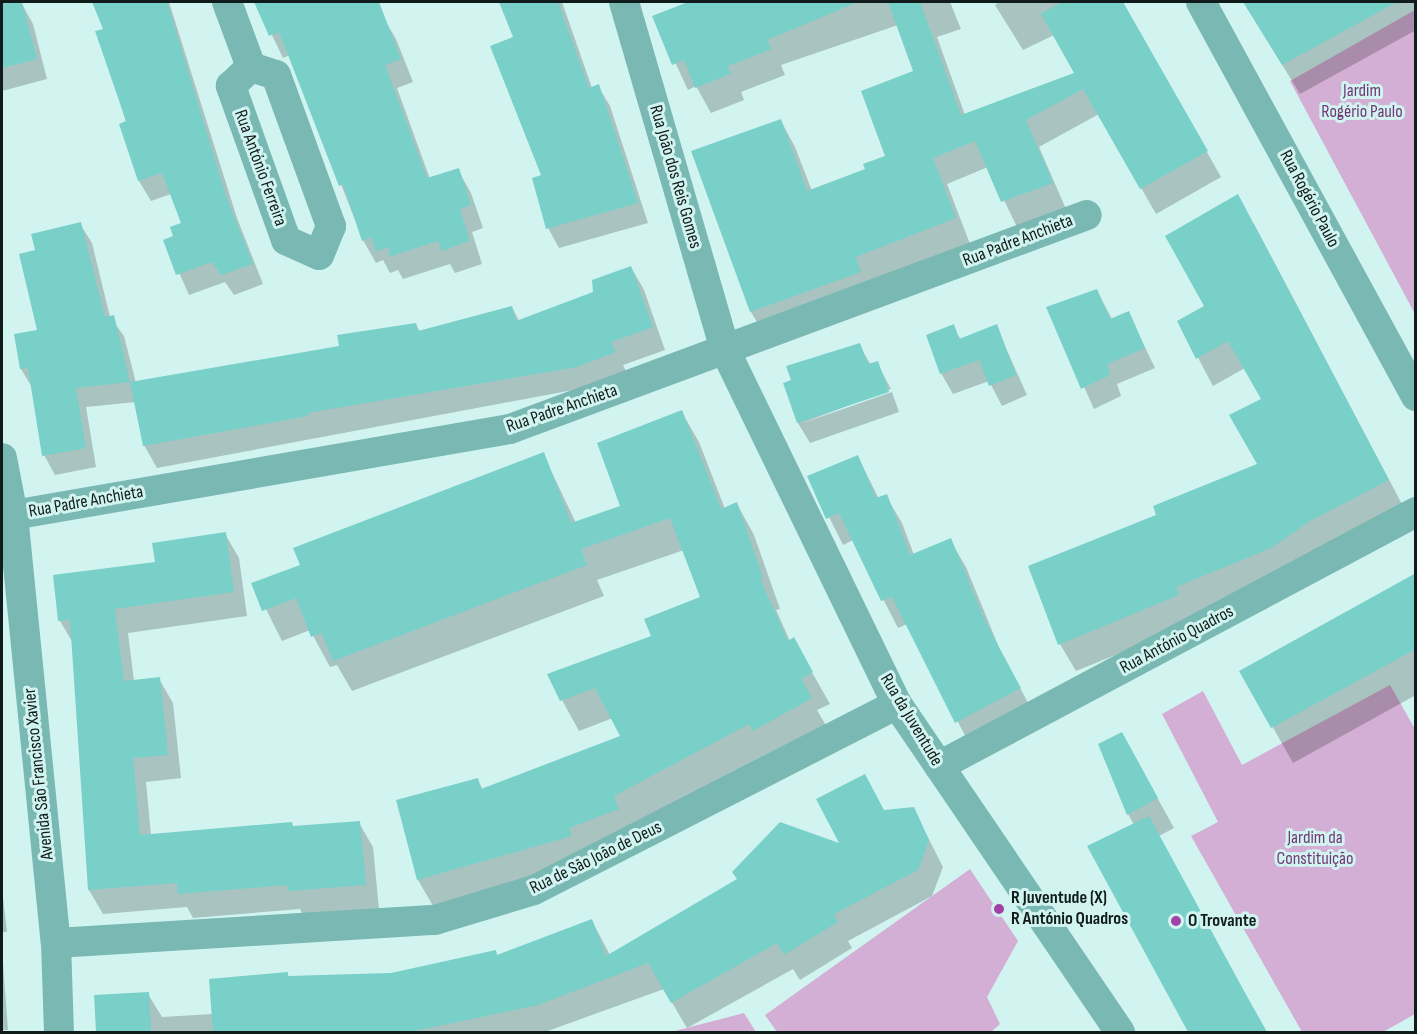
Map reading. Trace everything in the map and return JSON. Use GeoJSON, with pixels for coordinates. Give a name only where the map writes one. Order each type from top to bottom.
{"type":"FeatureCollection","features":[{"type":"Feature","properties":{"kind":"street"},"geometry":{"type":"LineString","coordinates":[[227,2],[251,66]]}},
{"type":"Feature","properties":{"kind":"street","name":"Rua João dos Reis Gomes"},"geometry":{"type":"LineString","coordinates":[[624,2],[726,352]]}},
{"type":"Feature","properties":{"kind":"street","name":"Rua Rogério Paulo"},"geometry":{"type":"LineString","coordinates":[[1201,2],[1416,396]]}},
{"type":"Feature","properties":{"kind":"street","name":"Rua António Ferreira"},"geometry":{"type":"LineString","coordinates":[[251,66],[276,75],[331,226],[319,255],[286,240],[231,86],[251,66]]}},
{"type":"Feature","properties":{"kind":"street","name":"Rua Padre Anchieta"},"geometry":{"type":"LineString","coordinates":[[13,515],[510,429],[726,352],[1087,215]]}},
{"type":"Feature","properties":{"kind":"street","name":"Rua da Juventude"},"geometry":{"type":"LineString","coordinates":[[726,352],[897,704],[1120,1032]]}},
{"type":"Feature","properties":{"kind":"street","name":"Avenida São Francisco Xavier"},"geometry":{"type":"LineString","coordinates":[[2,458],[13,515],[56,943],[59,1032]]}},
{"type":"Feature","properties":{"kind":"street","name":"Rua António Quadros"},"geometry":{"type":"LineString","coordinates":[[939,766],[1416,512]]}},
{"type":"Feature","properties":{"kind":"street","name":"Rua de São João de Deus"},"geometry":{"type":"LineString","coordinates":[[56,943],[435,920],[534,890],[897,704]]}},
{"type":"Feature","properties":{"kind":"green space","name":"Jardim Rogério Paulo"},"geometry":{"type":"Polygon","coordinates":[[[1415,10],[1415,314],[1290,81],[1415,10]]]}},
{"type":"Feature","properties":{"kind":"green space","name":"Jardim da Constituição"},"geometry":{"type":"Polygon","coordinates":[[[1390,685],[1415,729],[1415,1014],[1383,1032],[1302,1032],[1191,836],[1218,822],[1162,714],[1203,691],[1242,765],[1390,685]]]}},
{"type":"Feature","properties":{"kind":"green space"},"geometry":{"type":"Polygon","coordinates":[[[970,869],[1018,941],[987,997],[1000,1024],[991,1032],[777,1032],[765,1015],[970,869]]]}},
{"type":"Feature","properties":{"kind":"green space"},"geometry":{"type":"Polygon","coordinates":[[[744,1013],[756,1032],[671,1032],[744,1013]]]}},
{"type":"Feature","properties":{"kind":"building"},"geometry":{"type":"Polygon","coordinates":[[[2,2],[22,2],[37,59],[2,68],[2,2]]]}},
{"type":"Feature","properties":{"kind":"building"},"geometry":{"type":"Polygon","coordinates":[[[92,2],[167,2],[226,196],[253,264],[221,275],[212,262],[176,275],[163,240],[173,236],[170,227],[181,223],[162,173],[138,181],[119,124],[126,121],[95,31],[103,29],[92,2]]]}},
{"type":"Feature","properties":{"kind":"building"},"geometry":{"type":"Polygon","coordinates":[[[254,2],[379,2],[401,59],[385,65],[427,178],[459,168],[471,205],[460,209],[470,241],[441,251],[438,241],[389,257],[389,247],[376,251],[371,237],[362,241],[343,184],[339,186],[279,32],[269,36],[254,2]]]}},
{"type":"Feature","properties":{"kind":"building"},"geometry":{"type":"Polygon","coordinates":[[[499,2],[558,2],[589,88],[599,84],[638,203],[546,229],[532,178],[541,175],[490,46],[513,37],[499,2]]]}},
{"type":"Feature","properties":{"kind":"building"},"geometry":{"type":"Polygon","coordinates":[[[688,2],[858,2],[767,40],[772,49],[728,66],[731,74],[695,88],[684,60],[672,65],[652,16],[688,2]]]}},
{"type":"Feature","properties":{"kind":"building"},"geometry":{"type":"Polygon","coordinates":[[[888,2],[920,2],[961,115],[1074,73],[1041,14],[1062,2],[1123,2],[1208,151],[1140,189],[1083,89],[1026,120],[1053,183],[1001,202],[975,141],[933,158],[956,218],[856,257],[861,272],[750,312],[691,151],[781,119],[807,191],[865,169],[863,164],[885,156],[861,91],[913,71],[888,2]]]}},
{"type":"Feature","properties":{"kind":"building"},"geometry":{"type":"Polygon","coordinates":[[[1243,2],[1397,2],[1282,65],[1243,2]]]}},
{"type":"Feature","properties":{"kind":"building"},"geometry":{"type":"Polygon","coordinates":[[[1238,194],[1389,480],[1310,521],[1271,548],[1176,587],[1179,595],[1058,645],[1028,566],[1156,515],[1153,506],[1257,464],[1229,415],[1261,399],[1228,341],[1196,359],[1177,321],[1204,306],[1165,236],[1238,194]]]}},
{"type":"Feature","properties":{"kind":"building"},"geometry":{"type":"Polygon","coordinates":[[[81,222],[105,317],[114,315],[130,382],[76,388],[86,448],[42,456],[28,368],[20,369],[14,334],[37,330],[19,254],[35,250],[31,234],[81,222]]]}},
{"type":"Feature","properties":{"kind":"building"},"geometry":{"type":"Polygon","coordinates":[[[631,266],[653,327],[611,342],[616,352],[577,367],[307,413],[308,416],[143,446],[130,382],[339,346],[337,335],[416,323],[418,331],[512,306],[516,321],[593,292],[592,280],[631,266]]]}},
{"type":"Feature","properties":{"kind":"building"},"geometry":{"type":"Polygon","coordinates":[[[1097,289],[1110,319],[1129,311],[1145,348],[1107,364],[1110,375],[1081,389],[1046,307],[1097,289]]]}},
{"type":"Feature","properties":{"kind":"building"},"geometry":{"type":"Polygon","coordinates":[[[954,324],[959,339],[997,324],[1016,375],[989,386],[979,360],[940,374],[926,335],[954,324]]]}},
{"type":"Feature","properties":{"kind":"building"},"geometry":{"type":"Polygon","coordinates":[[[860,343],[868,364],[878,361],[889,392],[797,423],[783,383],[791,380],[786,366],[860,343]]]}},
{"type":"Feature","properties":{"kind":"building"},"geometry":{"type":"Polygon","coordinates":[[[682,410],[721,509],[737,502],[763,578],[760,579],[788,641],[794,637],[813,672],[801,679],[812,698],[753,731],[749,724],[614,796],[619,809],[569,828],[572,836],[417,880],[396,800],[478,778],[481,789],[620,736],[595,688],[560,701],[547,674],[651,636],[644,619],[700,597],[670,518],[581,549],[587,565],[333,661],[322,633],[311,637],[296,598],[262,611],[251,583],[300,565],[293,548],[544,452],[571,523],[620,506],[597,443],[682,410]]]}},
{"type":"Feature","properties":{"kind":"building"},"geometry":{"type":"Polygon","coordinates":[[[858,455],[876,498],[887,494],[910,555],[951,538],[985,621],[1021,688],[955,723],[892,597],[881,601],[839,513],[826,519],[807,476],[858,455]]]}},
{"type":"Feature","properties":{"kind":"building"},"geometry":{"type":"Polygon","coordinates":[[[226,532],[234,592],[115,609],[124,681],[160,677],[168,755],[133,758],[140,835],[292,822],[293,826],[360,821],[366,885],[288,891],[287,885],[178,894],[177,883],[88,890],[70,620],[58,621],[53,575],[155,562],[152,543],[226,532]]]}},
{"type":"Feature","properties":{"kind":"building"},"geometry":{"type":"Polygon","coordinates":[[[1416,573],[1416,649],[1271,728],[1239,671],[1416,573]]]}},
{"type":"Feature","properties":{"kind":"building"},"geometry":{"type":"Polygon","coordinates":[[[1122,732],[1158,798],[1127,815],[1098,744],[1122,732]]]}},
{"type":"Feature","properties":{"kind":"building"},"geometry":{"type":"Polygon","coordinates":[[[865,774],[884,810],[914,807],[929,840],[918,870],[834,914],[838,922],[784,955],[777,943],[671,1003],[648,963],[538,1005],[410,1032],[213,1032],[209,979],[288,972],[288,976],[391,973],[496,950],[497,955],[592,919],[606,956],[737,879],[732,872],[780,822],[839,843],[816,799],[865,774]]]}},
{"type":"Feature","properties":{"kind":"building"},"geometry":{"type":"Polygon","coordinates":[[[1149,816],[1267,1032],[1188,1032],[1087,846],[1149,816]]]}},
{"type":"Feature","properties":{"kind":"building"},"geometry":{"type":"Polygon","coordinates":[[[149,992],[151,1032],[96,1032],[94,995],[149,992]]]}},
{"type":"Feature","properties":{"kind":"place","name":"R Juventude (X) R António Quadros"},"geometry":{"type":"Point","coordinates":[999,909]}},
{"type":"Feature","properties":{"kind":"place","name":"O Trovante"},"geometry":{"type":"Point","coordinates":[1176,921]}}]}
